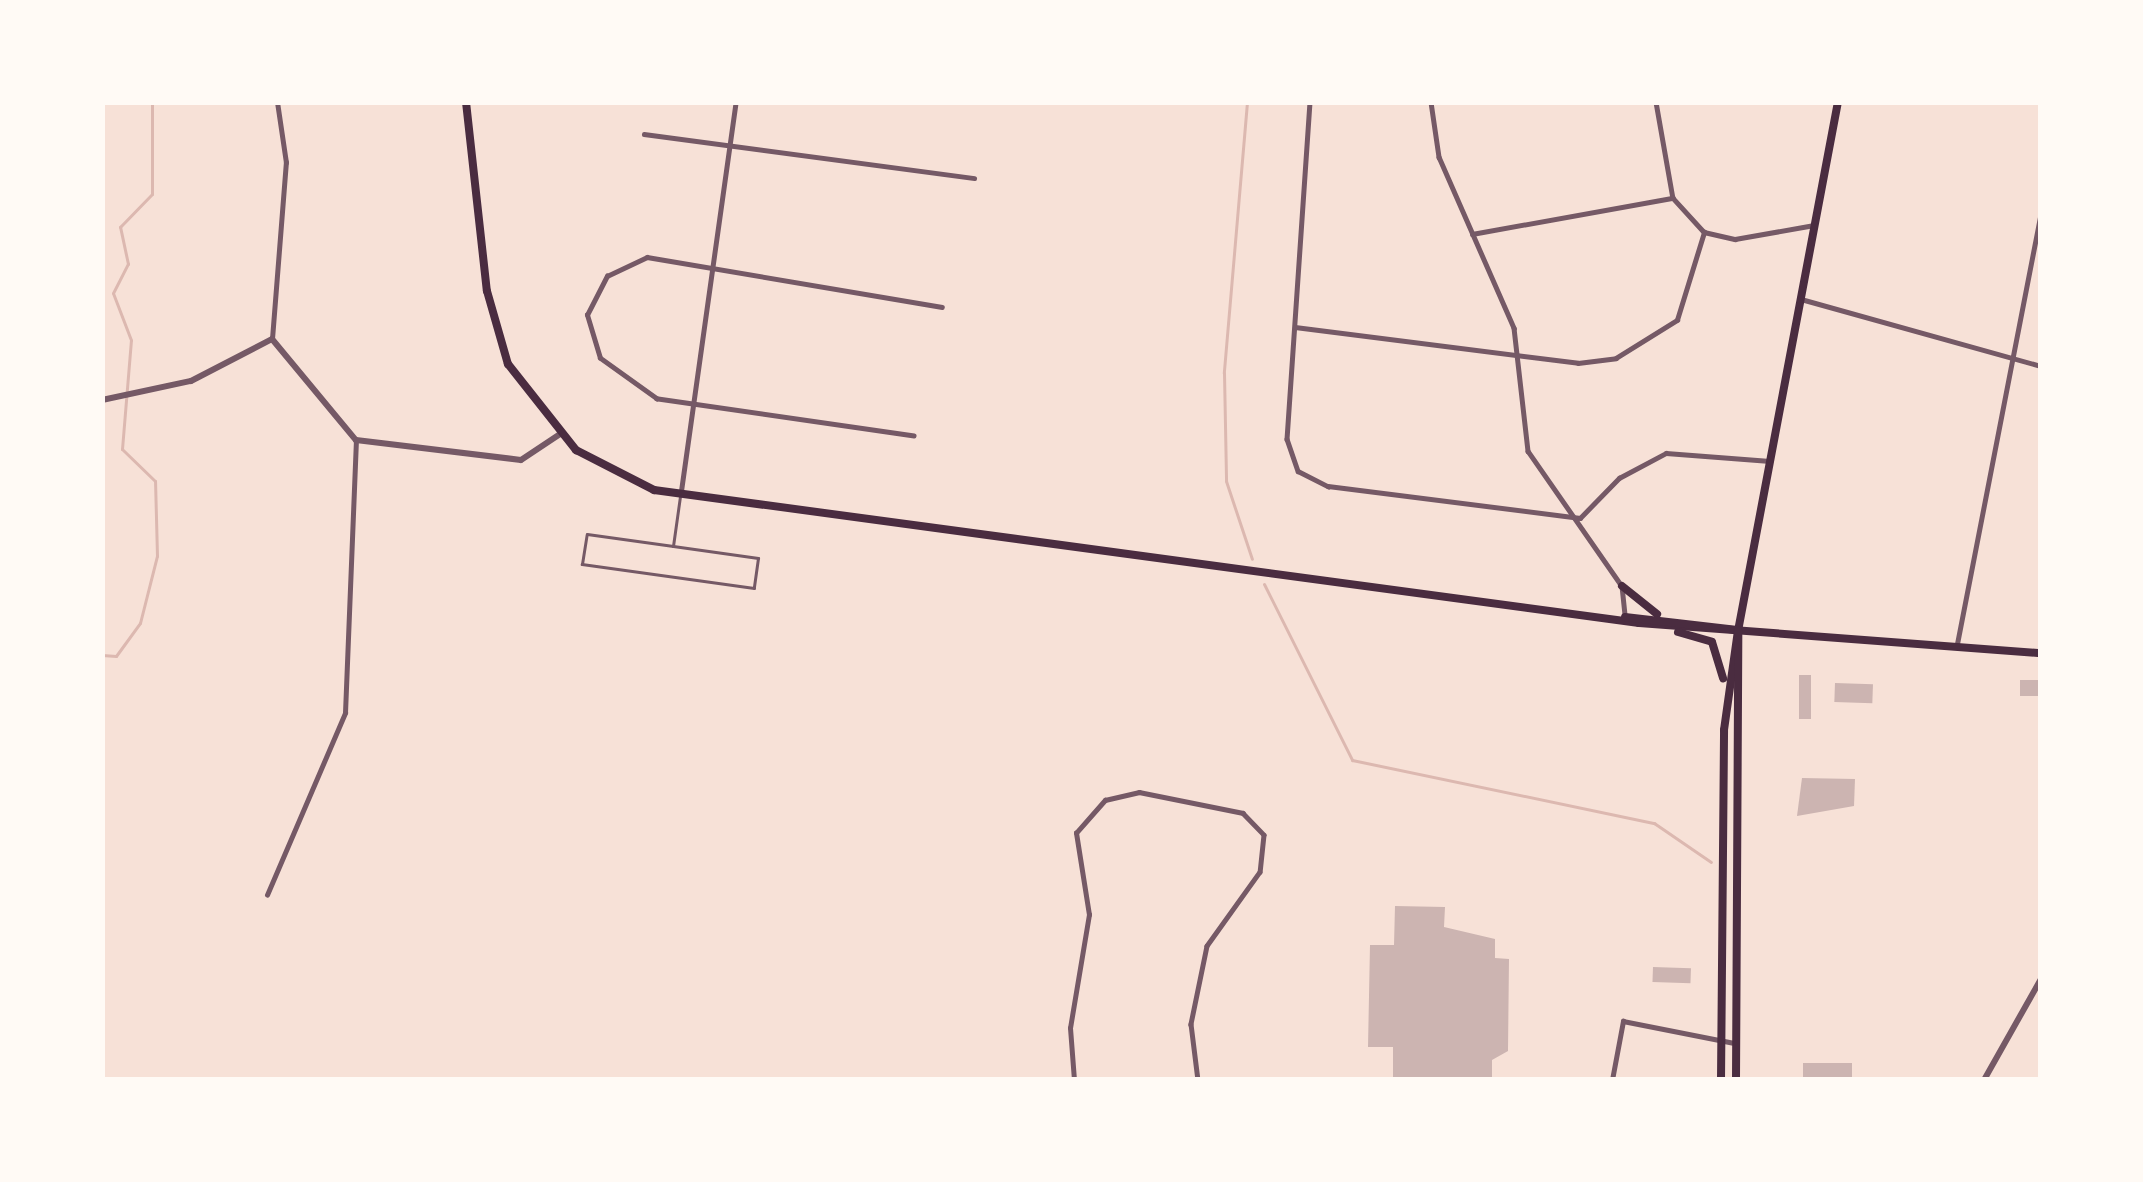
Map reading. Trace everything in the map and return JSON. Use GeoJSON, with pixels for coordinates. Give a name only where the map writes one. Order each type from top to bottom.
{"type":"FeatureCollection","features":[{"type":"Feature","properties":{"kind":"main road"},"geometry":{"type":"LineString","coordinates":[[466,102],[497,338],[560,434],[602,468],[680,496],[1625,617],[1712,642],[1722,658],[1724,730],[1720,1080]]}},
{"type":"Feature","properties":{"kind":"main road"},"geometry":{"type":"LineString","coordinates":[[1724,730],[1738,631],[1838,102]]}},
{"type":"Feature","properties":{"kind":"main road"},"geometry":{"type":"LineString","coordinates":[[1622,586],[1658,615]]}},
{"type":"Feature","properties":{"kind":"main road"},"geometry":{"type":"LineString","coordinates":[[1625,617],[1658,615],[1738,631]]}},
{"type":"Feature","properties":{"kind":"main road"},"geometry":{"type":"LineString","coordinates":[[1666,626],[2041,653]]}},
{"type":"Feature","properties":{"kind":"main road"},"geometry":{"type":"LineString","coordinates":[[1736,1080],[1738,631]]}},
{"type":"Feature","properties":{"kind":"street"},"geometry":{"type":"LineString","coordinates":[[267,895],[345,713],[356,440],[272,339],[286,163],[277,102]]}},
{"type":"Feature","properties":{"kind":"street"},"geometry":{"type":"LineString","coordinates":[[680,496],[736,102]]}},
{"type":"Feature","properties":{"kind":"street"},"geometry":{"type":"LineString","coordinates":[[1310,102],[1288,451],[1306,478],[1580,518]]}},
{"type":"Feature","properties":{"kind":"street"},"geometry":{"type":"LineString","coordinates":[[1431,102],[1439,157],[1522,356],[1528,451],[1580,518],[1622,586],[1625,617]]}},
{"type":"Feature","properties":{"kind":"street"},"geometry":{"type":"LineString","coordinates":[[1656,102],[1673,198],[1704,232],[1735,239],[1814,225]]}},
{"type":"Feature","properties":{"kind":"street"},"geometry":{"type":"LineString","coordinates":[[644,134],[974,178]]}},
{"type":"Feature","properties":{"kind":"street"},"geometry":{"type":"LineString","coordinates":[[1472,234],[1673,198]]}},
{"type":"Feature","properties":{"kind":"street"},"geometry":{"type":"LineString","coordinates":[[1957,644],[2041,210]]}},
{"type":"Feature","properties":{"kind":"street"},"geometry":{"type":"LineString","coordinates":[[1295,326],[1598,362],[1652,343],[1685,307],[1704,232]]}},
{"type":"Feature","properties":{"kind":"street"},"geometry":{"type":"LineString","coordinates":[[914,436],[693,407],[610,371],[587,315],[597,287],[632,260],[942,307]]}},
{"type":"Feature","properties":{"kind":"street"},"geometry":{"type":"LineString","coordinates":[[1801,299],[2014,354],[2041,366]]}},
{"type":"Feature","properties":{"kind":"street"},"geometry":{"type":"LineString","coordinates":[[102,400],[132,397],[272,339]]}},
{"type":"Feature","properties":{"kind":"street"},"geometry":{"type":"LineString","coordinates":[[356,440],[520,460],[560,434]]}},
{"type":"Feature","properties":{"kind":"street"},"geometry":{"type":"LineString","coordinates":[[1580,518],[1619,478],[1666,453],[1770,461]]}},
{"type":"Feature","properties":{"kind":"street"},"geometry":{"type":"LineString","coordinates":[[1075,1080],[1070,1028],[1089,915],[1076,833],[1105,800],[1139,792],[1244,814],[1264,836],[1260,872],[1208,946],[1191,1024],[1198,1080]]}},
{"type":"Feature","properties":{"kind":"street"},"geometry":{"type":"LineString","coordinates":[[1984,1080],[2041,979]]}},
{"type":"Feature","properties":{"kind":"street"},"geometry":{"type":"LineString","coordinates":[[1612,1080],[1623,1021],[1737,1043]]}},
{"type":"Feature","properties":{"kind":"lane"},"geometry":{"type":"LineString","coordinates":[[673,546],[680,496]]}},
{"type":"Feature","properties":{"kind":"lane"},"geometry":{"type":"LineString","coordinates":[[587,534],[673,546],[758,558],[754,588],[582,564],[587,534]]}},
{"type":"Feature","properties":{"kind":"building"},"geometry":{"type":"Polygon","coordinates":[[[1799,675],[1811,675],[1811,719],[1799,719],[1799,675]]]}},
{"type":"Feature","properties":{"kind":"building"},"geometry":{"type":"Polygon","coordinates":[[[2020,680],[2041,680],[2041,696],[2020,696],[2020,680]]]}},
{"type":"Feature","properties":{"kind":"building"},"geometry":{"type":"Polygon","coordinates":[[[1835,683],[1873,684],[1872,703],[1834,702],[1835,683]]]}},
{"type":"Feature","properties":{"kind":"building"},"geometry":{"type":"Polygon","coordinates":[[[1802,778],[1855,779],[1854,806],[1797,816],[1802,778]]]}},
{"type":"Feature","properties":{"kind":"building"},"geometry":{"type":"Polygon","coordinates":[[[1395,906],[1445,907],[1444,927],[1495,939],[1495,958],[1509,959],[1508,1051],[1492,1060],[1492,1080],[1393,1080],[1393,1047],[1368,1047],[1370,945],[1394,945],[1395,906]]]}},
{"type":"Feature","properties":{"kind":"building"},"geometry":{"type":"Polygon","coordinates":[[[1653,967],[1691,968],[1690,983],[1652,982],[1653,967]]]}},
{"type":"Feature","properties":{"kind":"building"},"geometry":{"type":"Polygon","coordinates":[[[1803,1063],[1852,1063],[1852,1080],[1803,1080],[1803,1063]]]}},
{"type":"Feature","properties":{"kind":"waterway"},"geometry":{"type":"LineString","coordinates":[[102,655],[116,656],[140,623],[157,556],[155,481],[122,449],[131,340],[113,293],[128,264],[120,227],[152,194],[152,102]]}},
{"type":"Feature","properties":{"kind":"waterway"},"geometry":{"type":"LineString","coordinates":[[1247,102],[1224,373],[1226,481],[1252,559]]}},
{"type":"Feature","properties":{"kind":"waterway"},"geometry":{"type":"LineString","coordinates":[[1264,584],[1352,760],[1654,823],[1711,862]]}}]}
